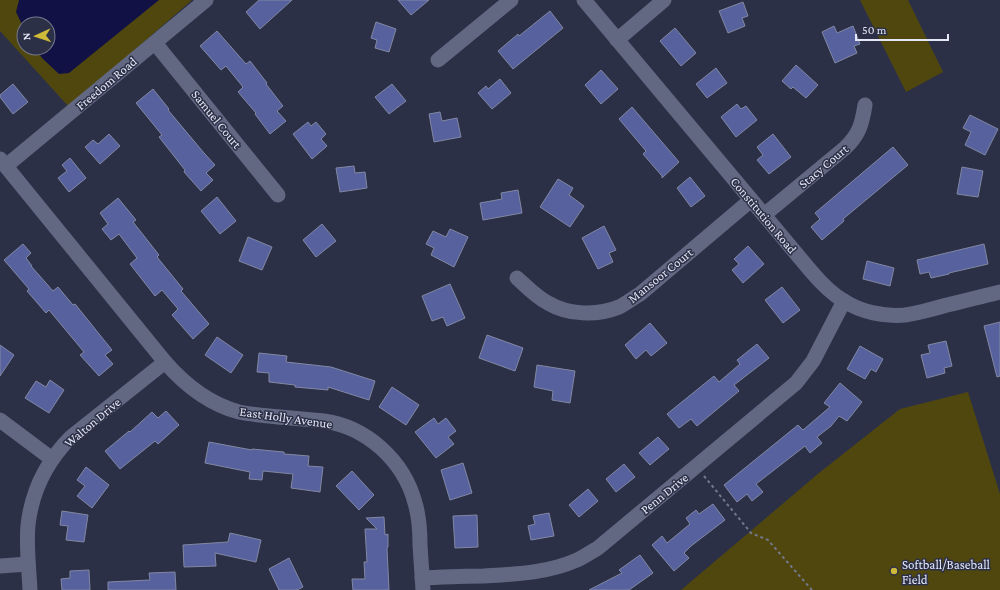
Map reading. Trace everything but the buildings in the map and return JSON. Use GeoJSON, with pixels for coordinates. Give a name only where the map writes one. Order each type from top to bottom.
{"type":"FeatureCollection","features":[{"type":"Feature","properties":{"kind":"street","name":"Freedom Road"},"geometry":{"type":"LineString","coordinates":[[3,163],[155,43],[206,0]]}},
{"type":"Feature","properties":{"kind":"street"},"geometry":{"type":"LineString","coordinates":[[438,60],[511,0]]}},
{"type":"Feature","properties":{"kind":"street","name":"Constitution Road"},"geometry":{"type":"LineString","coordinates":[[584,0],[810,270],[834,295],[856,307],[874,313],[894,316],[925,311],[1000,292]]}},
{"type":"Feature","properties":{"kind":"street"},"geometry":{"type":"LineString","coordinates":[[617,40],[664,0]]}},
{"type":"Feature","properties":{"kind":"street","name":"Samuel Court"},"geometry":{"type":"LineString","coordinates":[[155,43],[278,195]]}},
{"type":"Feature","properties":{"kind":"street","name":"Stacy Court"},"geometry":{"type":"LineString","coordinates":[[764,215],[852,141],[857,135],[865,105]]}},
{"type":"Feature","properties":{"kind":"street","name":"East Holly Avenue"},"geometry":{"type":"LineString","coordinates":[[3,163],[165,362],[190,387],[212,401],[240,412],[325,421],[338,424],[361,433],[392,458],[400,469],[413,494],[418,517],[423,584]]}},
{"type":"Feature","properties":{"kind":"street","name":"Mansoor Court"},"geometry":{"type":"LineString","coordinates":[[517,278],[547,303],[557,308],[586,312],[609,310],[620,306],[640,294],[751,200]]}},
{"type":"Feature","properties":{"kind":"street","name":"Penn Drive"},"geometry":{"type":"LineString","coordinates":[[423,584],[536,572],[576,560],[598,548],[796,383],[813,361],[844,301]]}},
{"type":"Feature","properties":{"kind":"street","name":"Walton Drive"},"geometry":{"type":"LineString","coordinates":[[30,590],[28,525],[30,513],[38,486],[52,458],[82,427],[165,362]]}},
{"type":"Feature","properties":{"kind":"street"},"geometry":{"type":"LineString","coordinates":[[0,420],[52,458]]}},
{"type":"Feature","properties":{"kind":"street"},"geometry":{"type":"LineString","coordinates":[[0,566],[28,564]]}},
{"type":"Feature","properties":{"kind":"path"},"geometry":{"type":"LineString","coordinates":[[696,466],[751,532],[768,540],[812,590]]}},
{"type":"Feature","properties":{"kind":"shaded area"},"geometry":{"type":"Polygon","coordinates":[[[0,0],[192,0],[69,107],[23,56],[56,56],[56,16],[16,16],[16,49],[0,31],[0,0]]]}},
{"type":"Feature","properties":{"kind":"shaded area"},"geometry":{"type":"Polygon","coordinates":[[[19,0],[159,0],[69,73],[59,74],[41,56],[56,56],[56,16],[18,16],[16,12],[19,0]]]}},
{"type":"Feature","properties":{"kind":"shaded area"},"geometry":{"type":"Polygon","coordinates":[[[860,0],[908,0],[943,72],[906,92],[860,0]]]}},
{"type":"Feature","properties":{"kind":"shaded area"},"geometry":{"type":"Polygon","coordinates":[[[968,392],[1000,494],[1000,590],[681,590],[819,473],[900,409],[968,392]]]}},
{"type":"Feature","properties":{"kind":"place","name":"Softball/Baseball Field"},"geometry":{"type":"Point","coordinates":[894,571]}}]}
